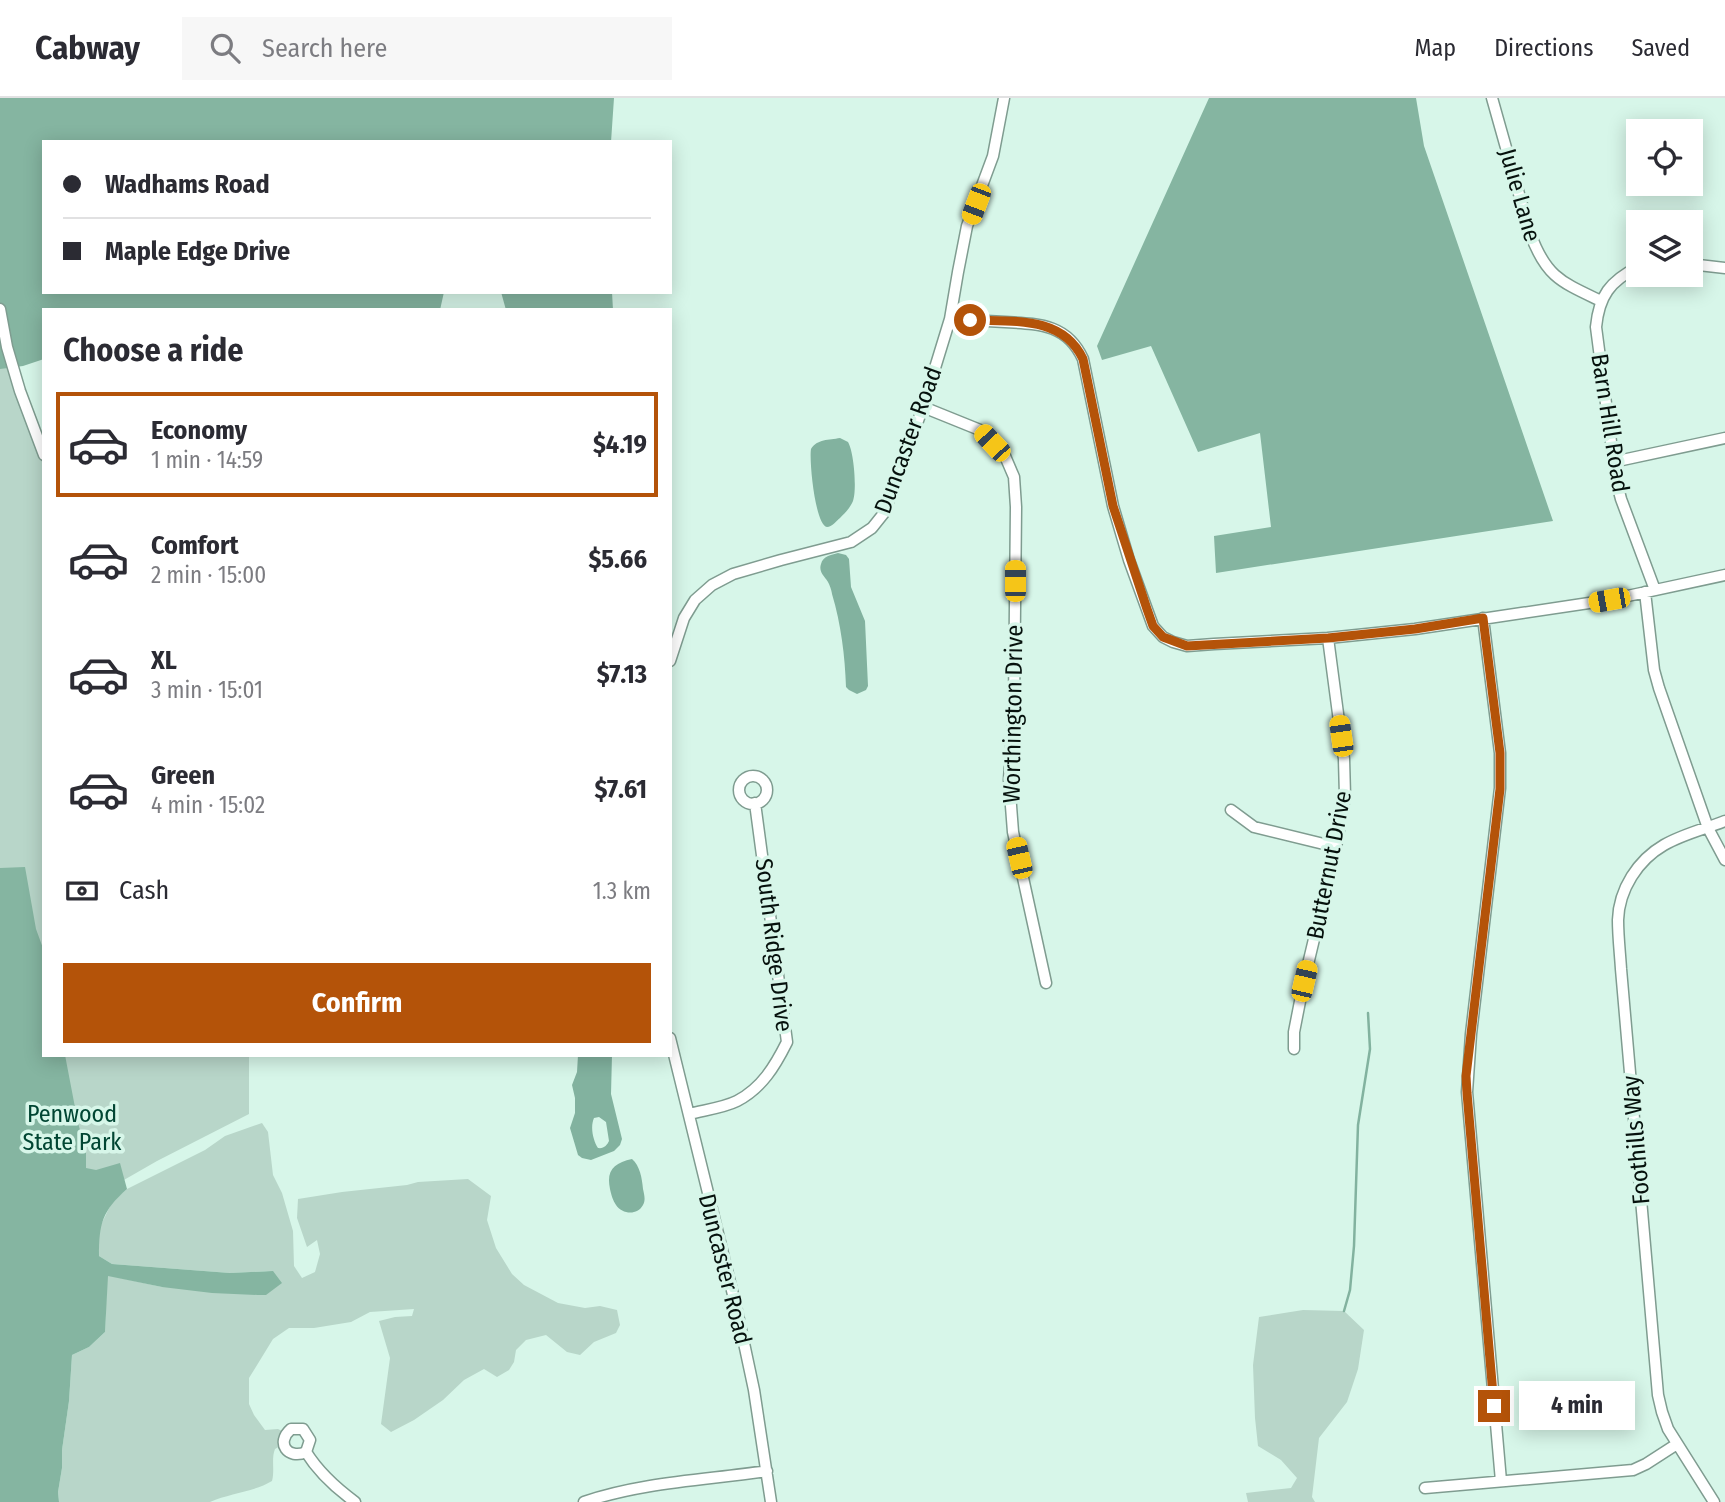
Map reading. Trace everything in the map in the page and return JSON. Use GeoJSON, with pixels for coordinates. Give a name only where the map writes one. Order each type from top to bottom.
{"type":"FeatureCollection","features":[{"type":"Feature","properties":{"kind":"street","name":"Duncaster Road"},"geometry":{"type":"LineString","coordinates":[[672,656],[684,618],[695,600],[712,585],[733,574],[781,559],[851,542],[872,528],[884,513],[923,407],[950,319],[968,226],[993,156],[1004,98]]}},
{"type":"Feature","properties":{"kind":"street","name":"Julie Lane"},"geometry":{"type":"LineString","coordinates":[[1492,98],[1537,252],[1555,277],[1601,301]]}},
{"type":"Feature","properties":{"kind":"street"},"geometry":{"type":"LineString","coordinates":[[1703,265],[1725,268]]}},
{"type":"Feature","properties":{"kind":"street"},"geometry":{"type":"LineString","coordinates":[[1601,301],[1611,285],[1626,273]]}},
{"type":"Feature","properties":{"kind":"street","name":"Barn Hill Road"},"geometry":{"type":"LineString","coordinates":[[1601,301],[1596,327],[1613,462],[1621,499],[1650,591],[1654,670],[1708,828],[1725,860]]}},
{"type":"Feature","properties":{"kind":"street"},"geometry":{"type":"LineString","coordinates":[[0,309],[7,347],[20,391],[42,450]]}},
{"type":"Feature","properties":{"kind":"street"},"geometry":{"type":"LineString","coordinates":[[950,319],[1050,327],[1062,333],[1080,352],[1113,506],[1153,626],[1163,637],[1187,646],[1328,638],[1415,629],[1573,606],[1725,575]]}},
{"type":"Feature","properties":{"kind":"street","name":"Worthington Drive"},"geometry":{"type":"LineString","coordinates":[[923,407],[980,430],[1005,456],[1014,477],[1014,705],[1009,780],[1013,832],[1046,983]]}},
{"type":"Feature","properties":{"kind":"street"},"geometry":{"type":"LineString","coordinates":[[1613,462],[1725,438]]}},
{"type":"Feature","properties":{"kind":"street"},"geometry":{"type":"LineString","coordinates":[[1483,618],[1501,772],[1466,1076],[1501,1481]]}},
{"type":"Feature","properties":{"kind":"street","name":"Butternut Drive"},"geometry":{"type":"LineString","coordinates":[[1294,1049],[1294,1032],[1304,981],[1336,847],[1345,796],[1346,782],[1328,638]]}},
{"type":"Feature","properties":{"kind":"street","name":"South Ridge Drive"},"geometry":{"type":"LineString","coordinates":[[689,1114],[737,1101],[761,1084],[787,1042],[755,803]]}},
{"type":"Feature","properties":{"kind":"street"},"geometry":{"type":"LineString","coordinates":[[1231,810],[1254,827],[1336,847]]}},
{"type":"Feature","properties":{"kind":"street","name":"Foothills Way"},"geometry":{"type":"LineString","coordinates":[[1714,1502],[1668,1429],[1658,1395],[1618,918],[1625,887],[1648,856],[1671,841],[1725,821]]}},
{"type":"Feature","properties":{"kind":"street","name":"Duncaster Road"},"geometry":{"type":"LineString","coordinates":[[672,1046],[738,1315],[754,1390],[771,1502]]}},
{"type":"Feature","properties":{"kind":"street"},"geometry":{"type":"LineString","coordinates":[[1425,1488],[1633,1470],[1677,1444]]}},
{"type":"Feature","properties":{"kind":"street"},"geometry":{"type":"LineString","coordinates":[[306,1452],[330,1483],[355,1502]]}},
{"type":"Feature","properties":{"kind":"street"},"geometry":{"type":"LineString","coordinates":[[584,1502],[641,1487],[767,1471]]}},
{"type":"Feature","properties":{"kind":"green space"},"geometry":{"type":"Polygon","coordinates":[[[0,98],[614,98],[611,140],[42,140],[42,294],[444,294],[440,308],[42,308],[42,360],[0,369],[0,98]]]}},
{"type":"Feature","properties":{"kind":"green space"},"geometry":{"type":"Polygon","coordinates":[[[1209,98],[1416,98],[1424,146],[1553,521],[1216,573],[1214,536],[1271,527],[1260,433],[1198,452],[1151,346],[1102,360],[1097,346],[1209,98]]]}},
{"type":"Feature","properties":{"kind":"green space"},"geometry":{"type":"Polygon","coordinates":[[[502,294],[612,294],[613,308],[505,308],[502,294]]]}},
{"type":"Feature","properties":{"kind":"green space","name":"Penwood State Park"},"geometry":{"type":"Polygon","coordinates":[[[0,309],[42,448],[42,1057],[249,1057],[249,1114],[96,1196],[33,1502],[0,1502],[0,309]]]}},
{"type":"Feature","properties":{"kind":"green space"},"geometry":{"type":"Polygon","coordinates":[[[25,867],[36,929],[42,946],[42,1057],[65,1057],[86,1151],[86,1168],[96,1170],[120,1163],[127,1189],[107,1211],[101,1227],[99,1256],[112,1264],[230,1273],[273,1271],[282,1283],[266,1295],[258,1295],[162,1287],[108,1276],[105,1332],[89,1347],[72,1355],[59,1502],[0,1502],[0,868],[25,867]]]}},
{"type":"Feature","properties":{"kind":"green space"},"geometry":{"type":"Polygon","coordinates":[[[262,1123],[268,1132],[273,1175],[282,1193],[293,1231],[294,1266],[302,1278],[315,1272],[320,1254],[317,1240],[307,1247],[297,1218],[298,1199],[418,1182],[468,1179],[491,1196],[487,1220],[496,1248],[512,1274],[524,1285],[558,1303],[617,1310],[620,1325],[616,1333],[594,1342],[580,1355],[567,1352],[546,1335],[526,1340],[516,1350],[509,1370],[497,1377],[484,1369],[464,1380],[443,1400],[414,1420],[391,1432],[381,1424],[390,1358],[379,1321],[412,1316],[414,1309],[370,1312],[351,1322],[314,1328],[289,1328],[273,1339],[249,1378],[249,1404],[254,1415],[265,1430],[278,1429],[286,1433],[284,1444],[275,1449],[272,1481],[258,1488],[210,1502],[59,1502],[72,1355],[89,1347],[105,1332],[107,1275],[162,1287],[273,1271],[230,1273],[112,1264],[99,1256],[99,1229],[112,1202],[127,1189],[205,1150],[225,1136],[262,1123]]]}},
{"type":"Feature","properties":{"kind":"green space"},"geometry":{"type":"Polygon","coordinates":[[[1303,1310],[1344,1311],[1364,1330],[1358,1369],[1347,1402],[1319,1438],[1312,1497],[1315,1502],[1248,1502],[1246,1493],[1291,1488],[1297,1478],[1281,1460],[1258,1446],[1253,1365],[1259,1317],[1303,1310]]]}},
{"type":"Feature","properties":{"kind":"shaded area"},"geometry":{"type":"Polygon","coordinates":[[[840,438],[848,442],[852,454],[854,496],[846,512],[827,527],[819,516],[816,504],[811,449],[820,442],[840,438]]]}},
{"type":"Feature","properties":{"kind":"shaded area"},"geometry":{"type":"Polygon","coordinates":[[[838,553],[849,559],[851,587],[865,621],[868,686],[857,694],[846,687],[838,617],[830,586],[821,570],[824,559],[838,553]]]}},
{"type":"Feature","properties":{"kind":"shaded area"},"geometry":{"type":"Polygon","coordinates":[[[578,1057],[612,1057],[611,1094],[622,1139],[614,1151],[591,1160],[578,1155],[570,1128],[575,1113],[572,1085],[577,1072],[578,1057]],[[599,1117],[594,1118],[593,1133],[598,1148],[604,1147],[609,1141],[606,1122],[599,1117]]]}},
{"type":"Feature","properties":{"kind":"shaded area"},"geometry":{"type":"Polygon","coordinates":[[[632,1159],[640,1172],[645,1199],[640,1209],[630,1212],[622,1210],[615,1203],[609,1177],[616,1165],[632,1159]]]}},
{"type":"Feature","properties":{"kind":"waterway"},"geometry":{"type":"LineString","coordinates":[[1344,1311],[1350,1290],[1354,1246],[1358,1125],[1370,1049],[1368,1013]]}},
{"type":"Feature","properties":{"kind":"route"},"geometry":{"type":"LineString","coordinates":[[970,320],[1041,324],[1062,333],[1080,352],[1113,506],[1153,626],[1163,637],[1187,646],[1328,638],[1415,629],[1483,618],[1501,772],[1466,1076],[1494,1406]]}}]}
